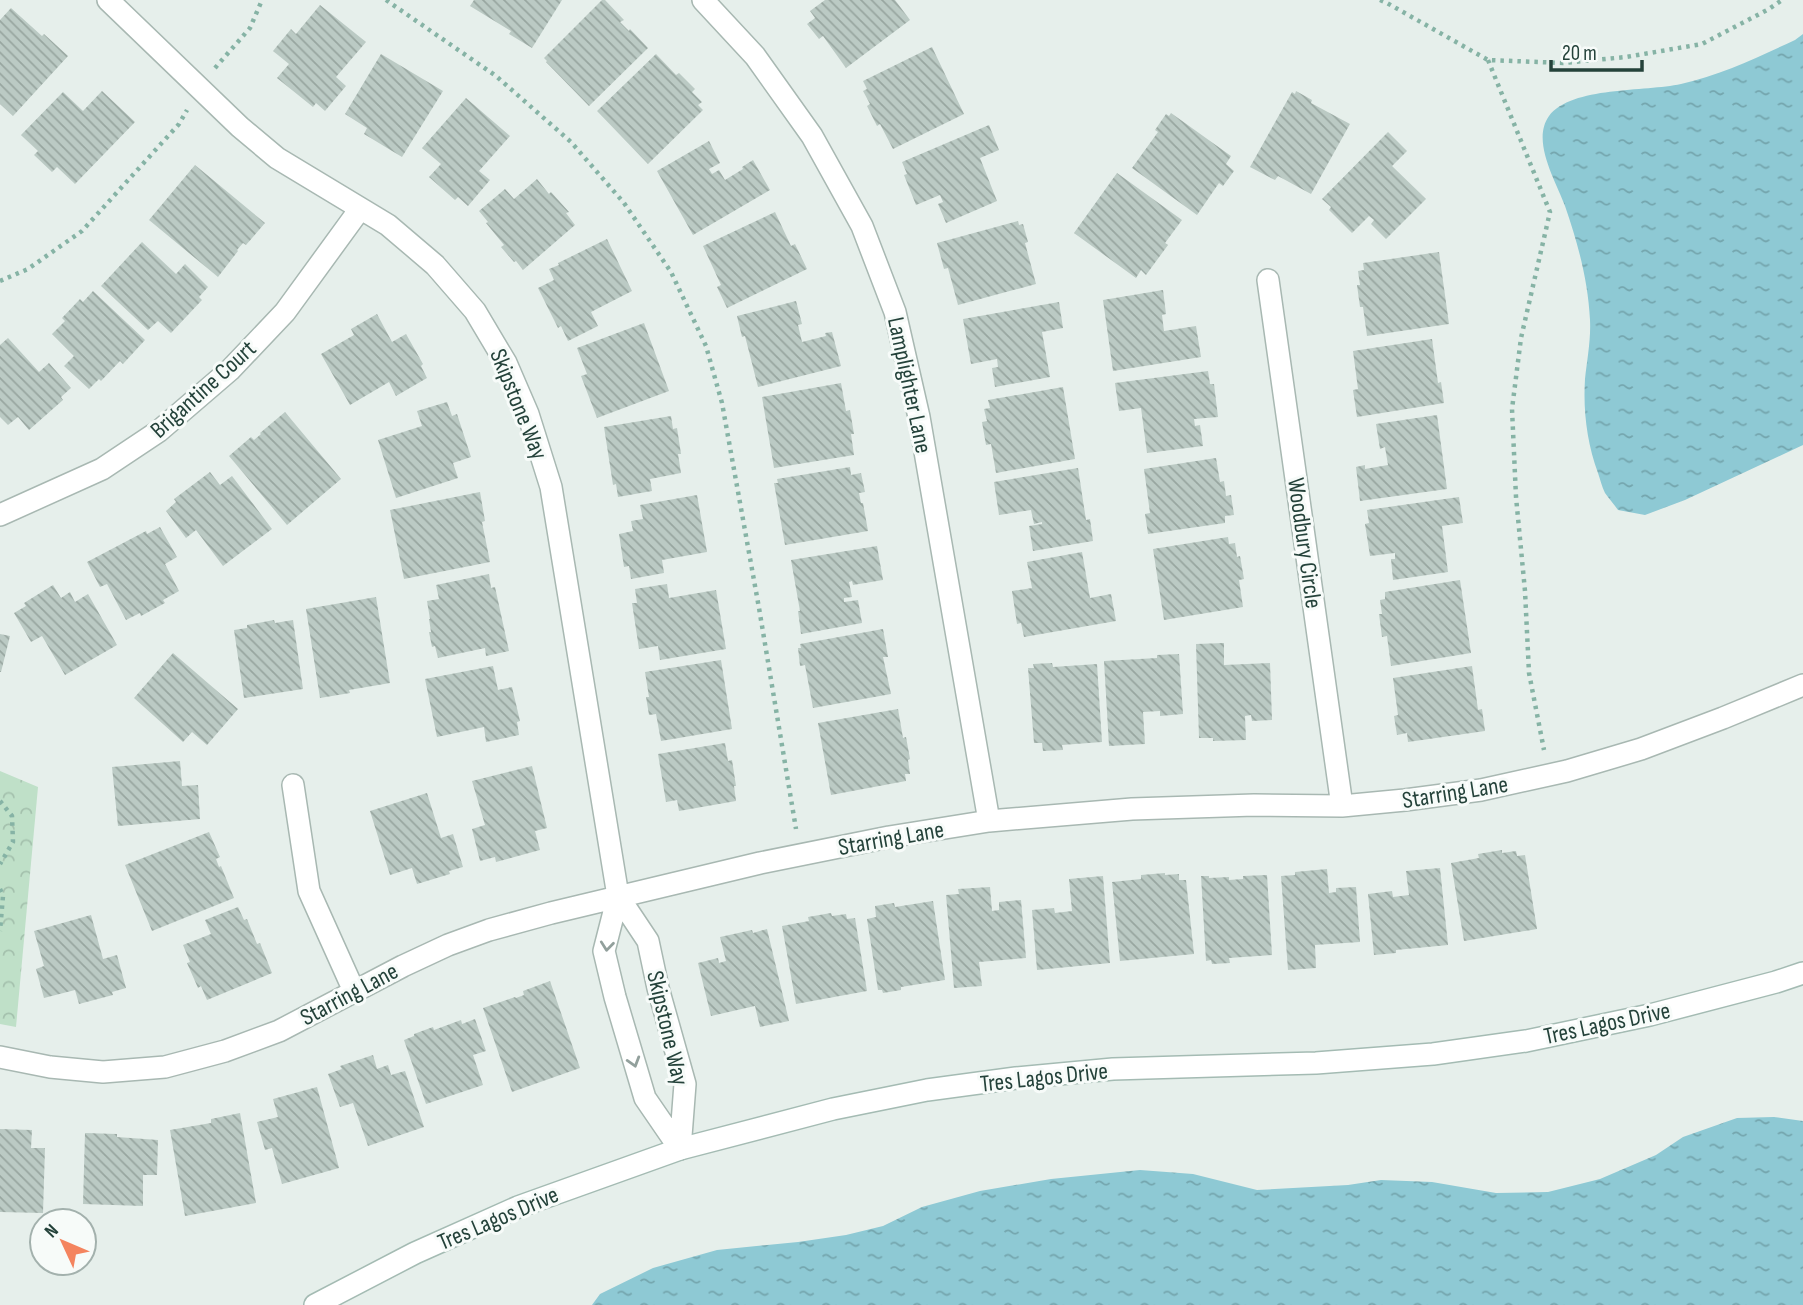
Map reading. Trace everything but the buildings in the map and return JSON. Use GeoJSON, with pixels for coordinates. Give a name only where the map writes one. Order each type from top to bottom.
{"type":"FeatureCollection","features":[{"type":"Feature","properties":{"kind":"street","name":"Skipstone Way"},"geometry":{"type":"LineString","coordinates":[[108,0],[276,158],[388,225],[435,265],[475,312],[506,363],[527,414],[551,487],[618,896],[604,951],[645,1098],[680,1149]]}},
{"type":"Feature","properties":{"kind":"street","name":"Lamplighter Lane"},"geometry":{"type":"LineString","coordinates":[[703,0],[755,55],[812,136],[862,226],[895,312],[919,417],[989,821]]}},
{"type":"Feature","properties":{"kind":"street","name":"Brigantine Court"},"geometry":{"type":"LineString","coordinates":[[0,515],[103,469],[159,431],[230,370],[285,312],[360,209]]}},
{"type":"Feature","properties":{"kind":"street","name":"Woodbury Circle"},"geometry":{"type":"LineString","coordinates":[[1268,280],[1342,806]]}},
{"type":"Feature","properties":{"kind":"street","name":"Starring Lane"},"geometry":{"type":"LineString","coordinates":[[0,1058],[50,1067],[103,1072],[165,1067],[225,1051],[279,1031],[402,966],[448,945],[489,930],[618,896],[889,836],[989,821],[1132,809],[1254,805],[1342,806],[1481,790],[1548,775],[1641,749],[1803,685]]}},
{"type":"Feature","properties":{"kind":"street"},"geometry":{"type":"LineString","coordinates":[[293,785],[309,891],[354,991]]}},
{"type":"Feature","properties":{"kind":"street","name":"Skipstone Way"},"geometry":{"type":"LineString","coordinates":[[618,896],[648,941],[685,1084],[680,1149]]}},
{"type":"Feature","properties":{"kind":"street","name":"Tres Lagos Drive"},"geometry":{"type":"LineString","coordinates":[[315,1305],[415,1253],[518,1207],[680,1149],[834,1109],[927,1090],[1016,1078],[1113,1069],[1316,1063],[1433,1054],[1526,1041],[1650,1015],[1803,973]]}},
{"type":"Feature","properties":{"kind":"path"},"geometry":{"type":"LineString","coordinates":[[0,281],[28,269],[82,231],[179,124],[211,72],[250,28],[262,0]]}},
{"type":"Feature","properties":{"kind":"path"},"geometry":{"type":"LineString","coordinates":[[386,0],[496,76],[571,142],[624,203],[671,272],[706,346],[722,403],[800,855]]}},
{"type":"Feature","properties":{"kind":"path"},"geometry":{"type":"LineString","coordinates":[[1380,0],[1488,60],[1563,63],[1626,57],[1702,44],[1782,0]]}},
{"type":"Feature","properties":{"kind":"path"},"geometry":{"type":"LineString","coordinates":[[1488,60],[1550,212],[1521,338],[1512,409],[1529,673],[1548,775]]}},
{"type":"Feature","properties":{"kind":"path"},"geometry":{"type":"LineString","coordinates":[[0,801],[12,816],[13,842],[0,864]]}},
{"type":"Feature","properties":{"kind":"path"},"geometry":{"type":"LineString","coordinates":[[0,889],[0,931]]}},
{"type":"Feature","properties":{"kind":"green space"},"geometry":{"type":"Polygon","coordinates":[[[0,771],[38,787],[16,1027],[0,1024],[0,771]]]}},
{"type":"Feature","properties":{"kind":"water"},"geometry":{"type":"Polygon","coordinates":[[[1803,34],[1803,445],[1685,500],[1645,515],[1618,510],[1604,491],[1589,439],[1585,403],[1590,327],[1587,291],[1574,234],[1547,161],[1544,126],[1549,116],[1560,106],[1574,99],[1696,80],[1753,59],[1803,34]]]}},
{"type":"Feature","properties":{"kind":"water"},"geometry":{"type":"Polygon","coordinates":[[[1774,1117],[1803,1121],[1803,1305],[592,1305],[600,1294],[653,1268],[717,1250],[846,1235],[883,1226],[922,1207],[980,1191],[1051,1179],[1140,1170],[1193,1174],[1257,1190],[1348,1185],[1381,1180],[1432,1182],[1496,1193],[1548,1192],[1600,1179],[1656,1155],[1683,1137],[1737,1118],[1774,1117]]]}}]}
